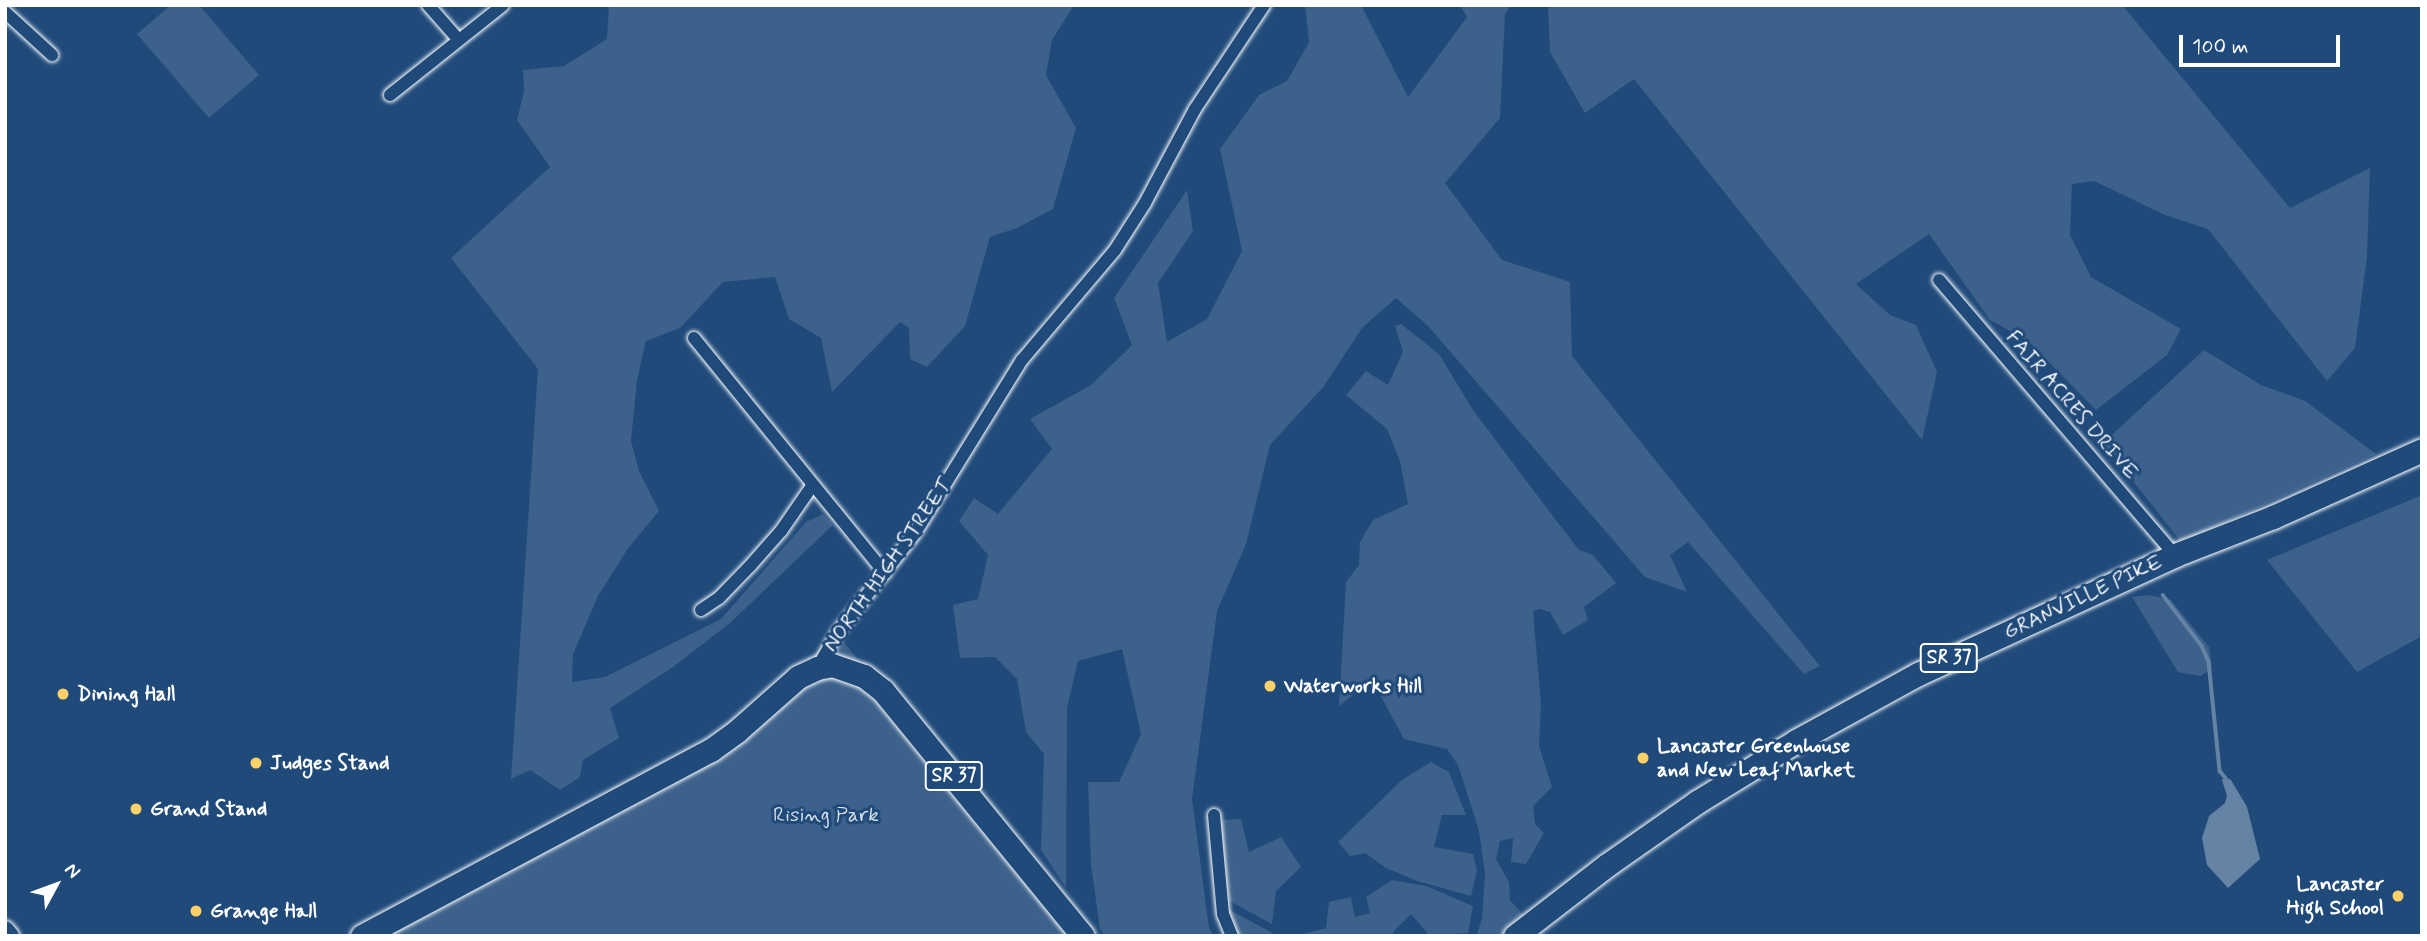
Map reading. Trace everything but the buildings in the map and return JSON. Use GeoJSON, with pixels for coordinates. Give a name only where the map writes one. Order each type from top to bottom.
{"type":"FeatureCollection","features":[{"type":"Feature","properties":{"kind":"highway","name":"GRANVILLE PIKE"},"geometry":{"type":"LineString","coordinates":[[1515,936],[1631,848],[1796,741],[1917,674],[2175,555],[2273,517],[2422,450]]}},
{"type":"Feature","properties":{"kind":"highway","name":"SR 37"},"geometry":{"type":"LineString","coordinates":[[817,668],[832,666],[850,669],[883,691],[1083,936]]}},
{"type":"Feature","properties":{"kind":"highway","name":"NORTH HIGH STREET"},"geometry":{"type":"LineString","coordinates":[[362,936],[711,750],[737,732],[798,677],[817,668]]}},
{"type":"Feature","properties":{"kind":"main road"},"geometry":{"type":"LineString","coordinates":[[5,930],[10,936]]}},
{"type":"Feature","properties":{"kind":"street"},"geometry":{"type":"LineString","coordinates":[[428,5],[458,39]]}},
{"type":"Feature","properties":{"kind":"street"},"geometry":{"type":"LineString","coordinates":[[390,95],[503,5]]}},
{"type":"Feature","properties":{"kind":"street","name":"NORTH HIGH STREET"},"geometry":{"type":"LineString","coordinates":[[817,668],[838,632],[915,533],[1022,360],[1115,250],[1145,203],[1195,109],[1264,5]]}},
{"type":"Feature","properties":{"kind":"street"},"geometry":{"type":"LineString","coordinates":[[5,12],[51,55]]}},
{"type":"Feature","properties":{"kind":"street","name":"FAIR ACRES DRIVE"},"geometry":{"type":"LineString","coordinates":[[1939,280],[2175,555]]}},
{"type":"Feature","properties":{"kind":"street"},"geometry":{"type":"LineString","coordinates":[[694,338],[811,486],[885,573]]}},
{"type":"Feature","properties":{"kind":"street"},"geometry":{"type":"LineString","coordinates":[[701,610],[719,598],[750,566],[781,531],[811,486]]}},
{"type":"Feature","properties":{"kind":"street"},"geometry":{"type":"LineString","coordinates":[[1214,816],[1223,914],[1233,936]]}},
{"type":"Feature","properties":{"kind":"green space"},"geometry":{"type":"Polygon","coordinates":[[[171,5],[199,5],[259,75],[209,118],[137,34],[171,5]]]}},
{"type":"Feature","properties":{"kind":"green space"},"geometry":{"type":"Polygon","coordinates":[[[609,5],[1074,5],[1052,40],[1046,75],[1076,128],[1053,209],[1017,228],[990,237],[965,326],[927,367],[910,359],[909,328],[900,322],[832,392],[821,338],[789,319],[775,277],[723,282],[680,328],[646,341],[637,380],[631,441],[639,471],[659,511],[627,550],[598,596],[573,654],[572,682],[605,677],[721,619],[806,522],[823,514],[833,525],[730,623],[673,667],[610,708],[619,738],[583,760],[580,777],[560,790],[530,770],[511,779],[538,369],[451,258],[550,167],[517,120],[524,91],[523,70],[564,66],[607,39],[609,5]]]}},
{"type":"Feature","properties":{"kind":"green space"},"geometry":{"type":"Polygon","coordinates":[[[1305,5],[1361,5],[1408,97],[1467,17],[1460,5],[1511,5],[1505,14],[1500,118],[1445,183],[1502,260],[1570,282],[1572,356],[1820,666],[1804,674],[1688,542],[1670,555],[1687,592],[1645,577],[1428,326],[1396,298],[1362,328],[1324,386],[1270,445],[1246,544],[1217,611],[1192,799],[1209,928],[1214,936],[1105,936],[1100,929],[1091,865],[1088,782],[1119,782],[1141,734],[1122,649],[1078,661],[1067,708],[1066,888],[1041,850],[1044,754],[1026,732],[1017,679],[995,657],[960,658],[953,605],[978,599],[988,555],[959,521],[974,498],[998,514],[1052,449],[1030,419],[1091,385],[1132,345],[1114,298],[1187,190],[1193,231],[1158,283],[1167,342],[1207,319],[1242,251],[1220,149],[1259,95],[1287,81],[1309,42],[1305,5]]]}},
{"type":"Feature","properties":{"kind":"green space"},"geometry":{"type":"Polygon","coordinates":[[[1551,5],[2122,5],[2290,208],[2370,168],[2367,257],[2355,348],[2327,381],[2208,229],[2165,215],[2094,181],[2072,184],[2070,235],[2091,277],[2181,329],[2167,355],[2096,410],[2028,341],[1990,320],[1929,234],[1856,284],[1890,315],[1916,325],[1937,372],[1922,440],[1634,79],[1585,113],[1550,52],[1548,9],[1551,5]]]}},
{"type":"Feature","properties":{"kind":"green space"},"geometry":{"type":"Polygon","coordinates":[[[1401,324],[1439,354],[1473,410],[1579,550],[1593,555],[1616,583],[1584,607],[1588,620],[1563,635],[1550,612],[1539,609],[1533,611],[1541,704],[1539,746],[1552,787],[1533,806],[1535,824],[1544,833],[1526,864],[1511,862],[1513,838],[1500,841],[1496,859],[1509,882],[1510,900],[1525,917],[1502,936],[1476,936],[1482,919],[1485,874],[1479,831],[1458,765],[1447,749],[1404,739],[1372,680],[1339,706],[1346,582],[1359,565],[1360,542],[1373,520],[1408,504],[1400,461],[1387,429],[1346,395],[1366,371],[1388,385],[1403,352],[1395,326],[1401,324]]]}},
{"type":"Feature","properties":{"kind":"green space"},"geometry":{"type":"Polygon","coordinates":[[[2204,350],[2261,385],[2305,401],[2376,454],[2181,542],[2103,443],[2204,350]]]}},
{"type":"Feature","properties":{"kind":"green space"},"geometry":{"type":"Polygon","coordinates":[[[2422,495],[2422,636],[2357,672],[2267,560],[2422,495]]]}},
{"type":"Feature","properties":{"kind":"green space"},"geometry":{"type":"Polygon","coordinates":[[[2149,595],[2171,600],[2209,647],[2212,669],[2200,676],[2178,672],[2132,597],[2149,595]]]}},
{"type":"Feature","properties":{"kind":"green space","name":"Rising Park"},"geometry":{"type":"Polygon","coordinates":[[[835,631],[1079,936],[362,936],[682,767],[787,687],[835,631]]]}},
{"type":"Feature","properties":{"kind":"green space"},"geometry":{"type":"Polygon","coordinates":[[[1431,762],[1449,772],[1466,815],[1442,815],[1434,847],[1473,854],[1477,870],[1471,896],[1417,881],[1386,868],[1365,853],[1350,856],[1338,842],[1402,780],[1431,762]]]}},
{"type":"Feature","properties":{"kind":"green space"},"geometry":{"type":"Polygon","coordinates":[[[1241,819],[1249,852],[1281,837],[1301,867],[1276,891],[1272,924],[1226,899],[1219,820],[1241,819]]]}},
{"type":"Feature","properties":{"kind":"green space"},"geometry":{"type":"Polygon","coordinates":[[[1392,880],[1426,886],[1473,906],[1468,933],[1430,936],[1411,914],[1393,932],[1393,936],[1295,936],[1326,928],[1329,902],[1351,897],[1355,917],[1370,913],[1366,897],[1392,880]]]}},
{"type":"Feature","properties":{"kind":"green space"},"geometry":{"type":"Polygon","coordinates":[[[1228,909],[1278,936],[1236,936],[1228,909]]]}},
{"type":"Feature","properties":{"kind":"shaded area"},"geometry":{"type":"Polygon","coordinates":[[[2225,777],[2231,780],[2247,807],[2260,859],[2228,888],[2207,865],[2202,838],[2209,816],[2225,803],[2227,796],[2222,780],[2225,777]]]}},
{"type":"Feature","properties":{"kind":"waterway"},"geometry":{"type":"LineString","coordinates":[[2163,595],[2202,646],[2209,662],[2220,771],[2225,777]]}},
{"type":"Feature","properties":{"kind":"place","name":"Waterworks Hill"},"geometry":{"type":"Point","coordinates":[1270,686]}},
{"type":"Feature","properties":{"kind":"place","name":"Dining Hall"},"geometry":{"type":"Point","coordinates":[63,694]}},
{"type":"Feature","properties":{"kind":"place","name":"Lancaster Greenhouse and New Leaf Market"},"geometry":{"type":"Point","coordinates":[1643,758]}},
{"type":"Feature","properties":{"kind":"place","name":"Judges Stand"},"geometry":{"type":"Point","coordinates":[256,763]}},
{"type":"Feature","properties":{"kind":"place","name":"Grand Stand"},"geometry":{"type":"Point","coordinates":[136,809]}},
{"type":"Feature","properties":{"kind":"place","name":"Lancaster High School"},"geometry":{"type":"Point","coordinates":[2398,896]}},
{"type":"Feature","properties":{"kind":"place","name":"Grange Hall"},"geometry":{"type":"Point","coordinates":[196,911]}}]}
